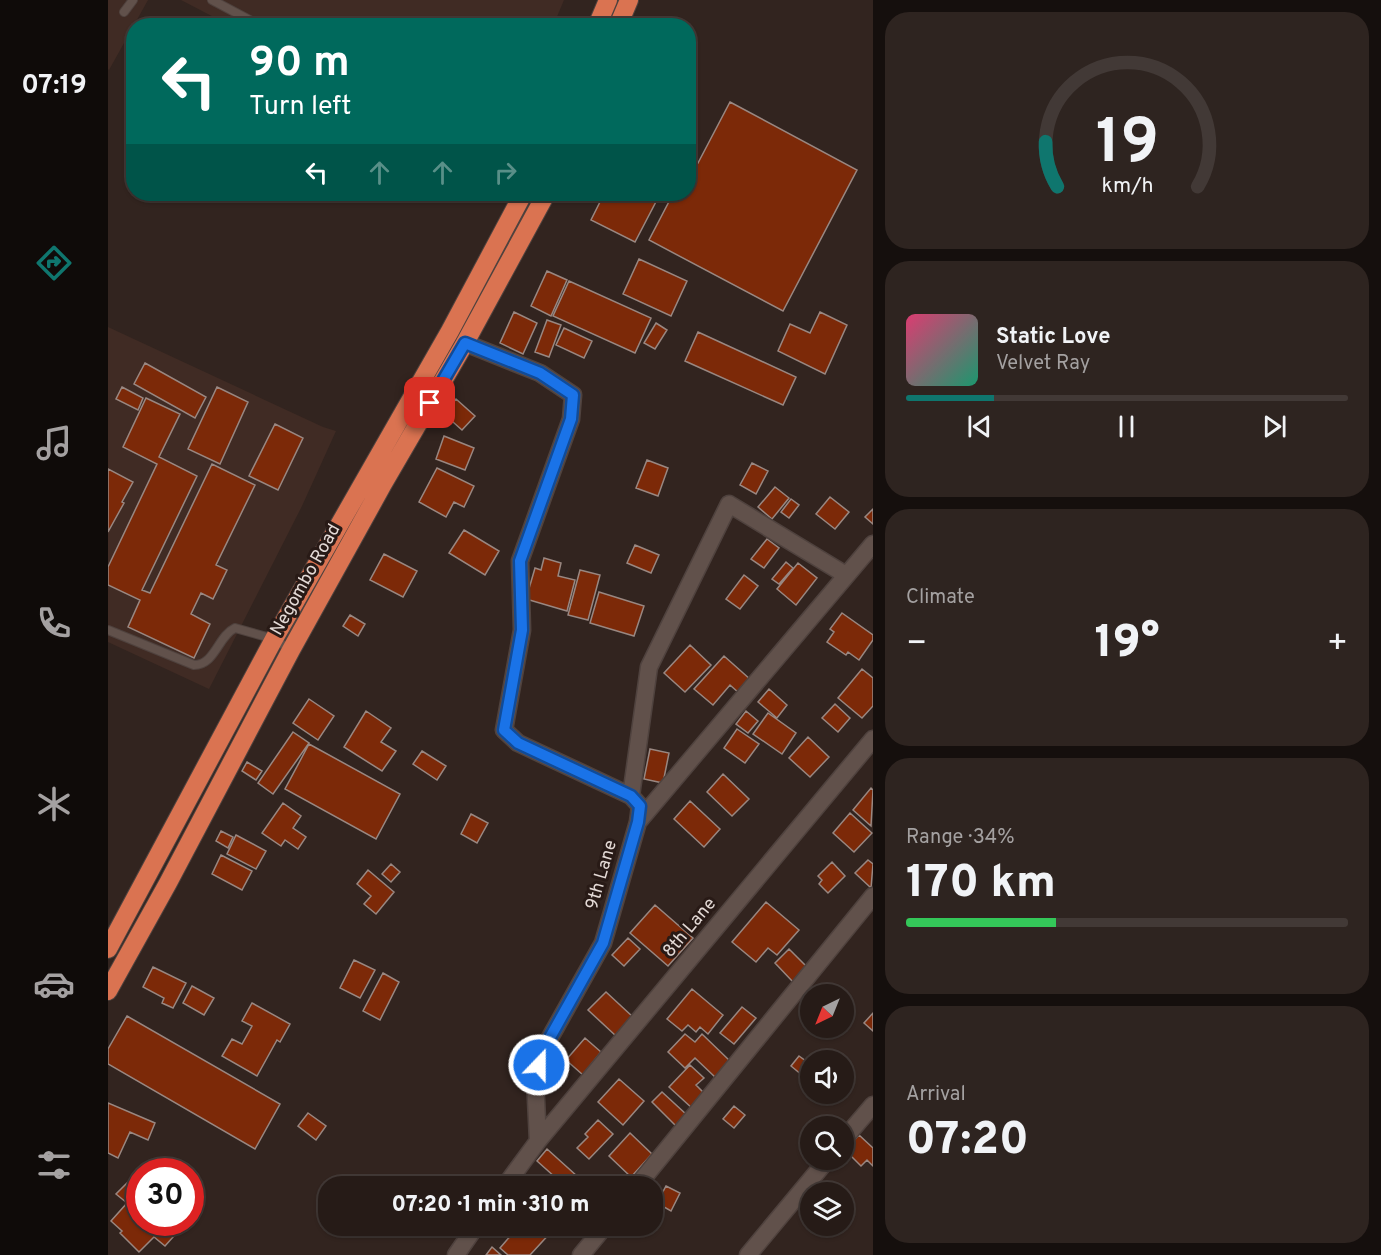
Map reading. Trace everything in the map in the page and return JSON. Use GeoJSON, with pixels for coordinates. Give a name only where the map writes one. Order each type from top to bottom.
{"type":"FeatureCollection","features":[{"type":"Feature","properties":{"kind":"highway"},"geometry":{"type":"LineString","coordinates":[[600,18],[608,0]]}},
{"type":"Feature","properties":{"kind":"highway"},"geometry":{"type":"LineString","coordinates":[[621,18],[628,0]]}},
{"type":"Feature","properties":{"kind":"highway","name":"Negombo Road"},"geometry":{"type":"LineString","coordinates":[[108,949],[274,639],[450,331],[519,201]]}},
{"type":"Feature","properties":{"kind":"highway","name":"Negombo Road"},"geometry":{"type":"LineString","coordinates":[[108,991],[291,650],[383,484],[465,343],[542,201]]}},
{"type":"Feature","properties":{"kind":"street"},"geometry":{"type":"LineString","coordinates":[[465,343],[540,373],[573,395],[571,419],[520,561],[522,630],[504,730],[518,743],[631,796],[640,806],[638,822]]}},
{"type":"Feature","properties":{"kind":"street"},"geometry":{"type":"LineString","coordinates":[[631,796],[649,667],[729,504],[846,575]]}},
{"type":"Feature","properties":{"kind":"street","name":"9th Lane"},"geometry":{"type":"LineString","coordinates":[[538,1141],[535,1079],[543,1050],[603,943],[638,822],[873,544]]}},
{"type":"Feature","properties":{"kind":"street","name":"8th Lane"},"geometry":{"type":"LineString","coordinates":[[512,1176],[538,1141],[873,739]]}},
{"type":"Feature","properties":{"kind":"street"},"geometry":{"type":"LineString","coordinates":[[645,1176],[873,896]]}},
{"type":"Feature","properties":{"kind":"street"},"geometry":{"type":"LineString","coordinates":[[854,1127],[873,1104]]}},
{"type":"Feature","properties":{"kind":"street"},"geometry":{"type":"LineString","coordinates":[[748,1255],[819,1170]]}},
{"type":"Feature","properties":{"kind":"street"},"geometry":{"type":"LineString","coordinates":[[456,1255],[469,1236]]}},
{"type":"Feature","properties":{"kind":"street"},"geometry":{"type":"LineString","coordinates":[[581,1255],[597,1236]]}},
{"type":"Feature","properties":{"kind":"lane"},"geometry":{"type":"LineString","coordinates":[[124,12],[134,0]]}},
{"type":"Feature","properties":{"kind":"lane"},"geometry":{"type":"LineString","coordinates":[[212,0],[246,18]]}},
{"type":"Feature","properties":{"kind":"lane"},"geometry":{"type":"LineString","coordinates":[[108,630],[194,665],[206,662],[226,634],[235,628],[274,639],[291,650]]}},
{"type":"Feature","properties":{"kind":"shaded area"},"geometry":{"type":"Polygon","coordinates":[[[108,0],[148,0],[138,18],[126,18],[126,39],[108,69],[108,0]]]}},
{"type":"Feature","properties":{"kind":"shaded area"},"geometry":{"type":"Polygon","coordinates":[[[181,0],[564,0],[556,18],[216,18],[181,0]]]}},
{"type":"Feature","properties":{"kind":"shaded area"},"geometry":{"type":"Polygon","coordinates":[[[108,327],[336,431],[302,506],[209,689],[108,642],[108,327]]]}},
{"type":"Feature","properties":{"kind":"building"},"geometry":{"type":"Polygon","coordinates":[[[730,102],[857,170],[783,311],[649,240],[669,201],[696,201],[696,162],[698,163],[730,102]]]}},
{"type":"Feature","properties":{"kind":"building"},"geometry":{"type":"Polygon","coordinates":[[[600,201],[656,201],[635,242],[591,220],[600,201]]]}},
{"type":"Feature","properties":{"kind":"building"},"geometry":{"type":"Polygon","coordinates":[[[639,259],[687,281],[671,316],[623,294],[639,259]]]}},
{"type":"Feature","properties":{"kind":"building"},"geometry":{"type":"Polygon","coordinates":[[[547,271],[567,280],[551,316],[531,306],[547,271]]]}},
{"type":"Feature","properties":{"kind":"building"},"geometry":{"type":"Polygon","coordinates":[[[569,281],[651,318],[635,353],[553,316],[569,281]]]}},
{"type":"Feature","properties":{"kind":"building"},"geometry":{"type":"Polygon","coordinates":[[[514,312],[537,323],[523,354],[500,343],[514,312]]]}},
{"type":"Feature","properties":{"kind":"building"},"geometry":{"type":"Polygon","coordinates":[[[820,312],[847,325],[825,374],[778,351],[790,324],[810,333],[820,312]]]}},
{"type":"Feature","properties":{"kind":"building"},"geometry":{"type":"Polygon","coordinates":[[[547,320],[561,325],[549,357],[535,352],[547,320]]]}},
{"type":"Feature","properties":{"kind":"building"},"geometry":{"type":"Polygon","coordinates":[[[656,323],[667,330],[655,349],[644,343],[656,323]]]}},
{"type":"Feature","properties":{"kind":"building"},"geometry":{"type":"Polygon","coordinates":[[[564,328],[592,341],[584,358],[556,345],[564,328]]]}},
{"type":"Feature","properties":{"kind":"building"},"geometry":{"type":"Polygon","coordinates":[[[698,332],[796,377],[783,405],[685,361],[698,332]]]}},
{"type":"Feature","properties":{"kind":"building"},"geometry":{"type":"Polygon","coordinates":[[[145,363],[206,397],[195,418],[134,384],[145,363]]]}},
{"type":"Feature","properties":{"kind":"building"},"geometry":{"type":"Polygon","coordinates":[[[122,387],[143,398],[138,410],[116,399],[122,387]]]}},
{"type":"Feature","properties":{"kind":"building"},"geometry":{"type":"Polygon","coordinates":[[[217,387],[248,402],[220,464],[188,449],[217,387]]]}},
{"type":"Feature","properties":{"kind":"building"},"geometry":{"type":"Polygon","coordinates":[[[146,398],[180,414],[159,457],[197,476],[142,590],[150,593],[212,464],[255,485],[216,565],[227,570],[213,599],[201,593],[191,614],[210,624],[194,658],[128,627],[140,600],[108,585],[108,567],[157,464],[123,447],[146,398]]]}},
{"type":"Feature","properties":{"kind":"building"},"geometry":{"type":"Polygon","coordinates":[[[456,399],[475,416],[462,430],[444,414],[456,399]]]}},
{"type":"Feature","properties":{"kind":"building"},"geometry":{"type":"Polygon","coordinates":[[[275,424],[303,438],[278,490],[249,476],[275,424]]]}},
{"type":"Feature","properties":{"kind":"building"},"geometry":{"type":"Polygon","coordinates":[[[444,436],[474,448],[465,470],[436,459],[444,436]]]}},
{"type":"Feature","properties":{"kind":"building"},"geometry":{"type":"Polygon","coordinates":[[[647,460],[668,468],[658,496],[636,488],[647,460]]]}},
{"type":"Feature","properties":{"kind":"building"},"geometry":{"type":"Polygon","coordinates":[[[752,463],[768,471],[756,494],[740,485],[752,463]]]}},
{"type":"Feature","properties":{"kind":"building"},"geometry":{"type":"Polygon","coordinates":[[[437,468],[474,486],[464,507],[454,502],[446,517],[419,502],[437,468]]]}},
{"type":"Feature","properties":{"kind":"building"},"geometry":{"type":"Polygon","coordinates":[[[108,469],[133,482],[108,532],[108,469]]]}},
{"type":"Feature","properties":{"kind":"building"},"geometry":{"type":"Polygon","coordinates":[[[775,487],[789,498],[772,519],[758,507],[775,487]]]}},
{"type":"Feature","properties":{"kind":"building"},"geometry":{"type":"Polygon","coordinates":[[[830,497],[849,512],[835,529],[816,514],[830,497]]]}},
{"type":"Feature","properties":{"kind":"building"},"geometry":{"type":"Polygon","coordinates":[[[791,499],[799,505],[789,518],[781,512],[791,499]]]}},
{"type":"Feature","properties":{"kind":"building"},"geometry":{"type":"Polygon","coordinates":[[[873,509],[873,524],[865,517],[873,509]]]}},
{"type":"Feature","properties":{"kind":"building"},"geometry":{"type":"Polygon","coordinates":[[[464,530],[499,551],[485,575],[449,553],[464,530]]]}},
{"type":"Feature","properties":{"kind":"building"},"geometry":{"type":"Polygon","coordinates":[[[767,539],[779,548],[764,568],[751,559],[767,539]]]}},
{"type":"Feature","properties":{"kind":"building"},"geometry":{"type":"Polygon","coordinates":[[[635,545],[659,555],[651,573],[627,563],[635,545]]]}},
{"type":"Feature","properties":{"kind":"building"},"geometry":{"type":"Polygon","coordinates":[[[384,554],[417,571],[403,597],[370,580],[384,554]]]}},
{"type":"Feature","properties":{"kind":"building"},"geometry":{"type":"Polygon","coordinates":[[[544,558],[561,563],[558,576],[575,580],[567,611],[526,599],[535,568],[541,570],[544,558]]]}},
{"type":"Feature","properties":{"kind":"building"},"geometry":{"type":"Polygon","coordinates":[[[786,562],[793,568],[779,584],[772,579],[786,562]]]}},
{"type":"Feature","properties":{"kind":"building"},"geometry":{"type":"Polygon","coordinates":[[[798,563],[817,578],[796,605],[777,589],[798,563]]]}},
{"type":"Feature","properties":{"kind":"building"},"geometry":{"type":"Polygon","coordinates":[[[580,570],[600,575],[588,620],[568,615],[580,570]]]}},
{"type":"Feature","properties":{"kind":"building"},"geometry":{"type":"Polygon","coordinates":[[[744,575],[758,586],[740,609],[726,599],[744,575]]]}},
{"type":"Feature","properties":{"kind":"building"},"geometry":{"type":"Polygon","coordinates":[[[599,592],[644,606],[634,636],[590,623],[599,592]]]}},
{"type":"Feature","properties":{"kind":"building"},"geometry":{"type":"Polygon","coordinates":[[[842,613],[873,635],[873,640],[859,660],[848,652],[846,655],[827,642],[834,632],[830,629],[842,613]]]}},
{"type":"Feature","properties":{"kind":"building"},"geometry":{"type":"Polygon","coordinates":[[[350,615],[365,624],[358,636],[343,626],[350,615]]]}},
{"type":"Feature","properties":{"kind":"building"},"geometry":{"type":"Polygon","coordinates":[[[690,645],[711,665],[685,692],[664,673],[690,645]]]}},
{"type":"Feature","properties":{"kind":"building"},"geometry":{"type":"Polygon","coordinates":[[[724,656],[751,680],[739,693],[730,685],[713,705],[694,689],[724,656]]]}},
{"type":"Feature","properties":{"kind":"building"},"geometry":{"type":"Polygon","coordinates":[[[862,669],[873,678],[873,706],[862,718],[838,698],[862,669]]]}},
{"type":"Feature","properties":{"kind":"building"},"geometry":{"type":"Polygon","coordinates":[[[769,689],[787,705],[777,718],[758,702],[769,689]]]}},
{"type":"Feature","properties":{"kind":"building"},"geometry":{"type":"Polygon","coordinates":[[[309,699],[334,716],[318,740],[293,723],[309,699]]]}},
{"type":"Feature","properties":{"kind":"building"},"geometry":{"type":"Polygon","coordinates":[[[835,704],[850,718],[838,732],[822,718],[835,704]]]}},
{"type":"Feature","properties":{"kind":"building"},"geometry":{"type":"Polygon","coordinates":[[[366,711],[391,728],[381,742],[396,751],[382,771],[344,747],[366,711]]]}},
{"type":"Feature","properties":{"kind":"building"},"geometry":{"type":"Polygon","coordinates":[[[746,711],[758,721],[748,733],[736,724],[746,711]]]}},
{"type":"Feature","properties":{"kind":"building"},"geometry":{"type":"Polygon","coordinates":[[[768,713],[796,733],[782,754],[753,734],[768,713]]]}},
{"type":"Feature","properties":{"kind":"building"},"geometry":{"type":"Polygon","coordinates":[[[737,729],[759,744],[745,763],[724,748],[737,729]]]}},
{"type":"Feature","properties":{"kind":"building"},"geometry":{"type":"Polygon","coordinates":[[[293,732],[309,743],[273,794],[258,783],[293,732]]]}},
{"type":"Feature","properties":{"kind":"building"},"geometry":{"type":"Polygon","coordinates":[[[808,737],[829,757],[810,777],[789,758],[808,737]]]}},
{"type":"Feature","properties":{"kind":"building"},"geometry":{"type":"Polygon","coordinates":[[[309,744],[400,794],[376,839],[285,789],[309,744]]]}},
{"type":"Feature","properties":{"kind":"building"},"geometry":{"type":"Polygon","coordinates":[[[650,749],[669,753],[663,783],[644,779],[650,749]]]}},
{"type":"Feature","properties":{"kind":"building"},"geometry":{"type":"Polygon","coordinates":[[[422,751],[446,766],[437,780],[413,764],[422,751]]]}},
{"type":"Feature","properties":{"kind":"building"},"geometry":{"type":"Polygon","coordinates":[[[247,762],[262,771],[256,780],[242,771],[247,762]]]}},
{"type":"Feature","properties":{"kind":"building"},"geometry":{"type":"Polygon","coordinates":[[[723,774],[749,799],[732,816],[707,792],[723,774]]]}},
{"type":"Feature","properties":{"kind":"building"},"geometry":{"type":"Polygon","coordinates":[[[871,788],[873,790],[871,826],[853,810],[871,788]]]}},
{"type":"Feature","properties":{"kind":"building"},"geometry":{"type":"Polygon","coordinates":[[[690,801],[720,829],[704,847],[674,819],[690,801]]]}},
{"type":"Feature","properties":{"kind":"building"},"geometry":{"type":"Polygon","coordinates":[[[283,803],[301,816],[293,828],[306,837],[298,849],[285,840],[281,846],[262,833],[283,803]]]}},
{"type":"Feature","properties":{"kind":"building"},"geometry":{"type":"Polygon","coordinates":[[[850,813],[872,833],[854,852],[833,833],[850,813]]]}},
{"type":"Feature","properties":{"kind":"building"},"geometry":{"type":"Polygon","coordinates":[[[471,814],[488,823],[477,843],[461,834],[471,814]]]}},
{"type":"Feature","properties":{"kind":"building"},"geometry":{"type":"Polygon","coordinates":[[[221,831],[233,837],[228,848],[216,841],[221,831]]]}},
{"type":"Feature","properties":{"kind":"building"},"geometry":{"type":"Polygon","coordinates":[[[236,835],[266,851],[256,869],[227,854],[236,835]]]}},
{"type":"Feature","properties":{"kind":"building"},"geometry":{"type":"Polygon","coordinates":[[[221,855],[252,871],[242,890],[212,874],[221,855]]]}},
{"type":"Feature","properties":{"kind":"building"},"geometry":{"type":"Polygon","coordinates":[[[868,860],[873,864],[871,888],[855,873],[868,860]]]}},
{"type":"Feature","properties":{"kind":"building"},"geometry":{"type":"Polygon","coordinates":[[[832,862],[845,876],[828,893],[819,884],[822,880],[818,876],[832,862]]]}},
{"type":"Feature","properties":{"kind":"building"},"geometry":{"type":"Polygon","coordinates":[[[391,864],[400,872],[391,882],[382,874],[391,864]]]}},
{"type":"Feature","properties":{"kind":"building"},"geometry":{"type":"Polygon","coordinates":[[[368,870],[394,892],[376,914],[364,904],[371,896],[357,884],[368,870]]]}},
{"type":"Feature","properties":{"kind":"building"},"geometry":{"type":"Polygon","coordinates":[[[766,902],[799,930],[777,955],[768,948],[756,962],[732,942],[766,902]]]}},
{"type":"Feature","properties":{"kind":"building"},"geometry":{"type":"Polygon","coordinates":[[[655,905],[693,938],[668,966],[630,933],[655,905]]]}},
{"type":"Feature","properties":{"kind":"building"},"geometry":{"type":"Polygon","coordinates":[[[628,938],[640,949],[624,966],[612,955],[628,938]]]}},
{"type":"Feature","properties":{"kind":"building"},"geometry":{"type":"Polygon","coordinates":[[[789,949],[808,968],[793,982],[775,963],[789,949]]]}},
{"type":"Feature","properties":{"kind":"building"},"geometry":{"type":"Polygon","coordinates":[[[354,960],[375,970],[360,998],[340,988],[354,960]]]}},
{"type":"Feature","properties":{"kind":"building"},"geometry":{"type":"Polygon","coordinates":[[[153,967],[186,983],[173,1008],[162,1003],[164,998],[143,987],[153,967]]]}},
{"type":"Feature","properties":{"kind":"building"},"geometry":{"type":"Polygon","coordinates":[[[383,973],[399,982],[380,1020],[363,1011],[383,973]]]}},
{"type":"Feature","properties":{"kind":"building"},"geometry":{"type":"Polygon","coordinates":[[[192,986],[214,998],[204,1015],[183,1003],[192,986]]]}},
{"type":"Feature","properties":{"kind":"building"},"geometry":{"type":"Polygon","coordinates":[[[692,989],[723,1015],[708,1034],[700,1027],[696,1032],[688,1025],[682,1031],[667,1019],[692,989]]]}},
{"type":"Feature","properties":{"kind":"building"},"geometry":{"type":"Polygon","coordinates":[[[606,992],[633,1017],[616,1036],[588,1010],[606,992]]]}},
{"type":"Feature","properties":{"kind":"building"},"geometry":{"type":"Polygon","coordinates":[[[252,1003],[290,1024],[280,1042],[277,1040],[257,1076],[222,1056],[232,1039],[242,1044],[252,1026],[242,1021],[252,1003]]]}},
{"type":"Feature","properties":{"kind":"building"},"geometry":{"type":"Polygon","coordinates":[[[742,1007],[756,1018],[734,1044],[720,1033],[742,1007]]]}},
{"type":"Feature","properties":{"kind":"building"},"geometry":{"type":"Polygon","coordinates":[[[873,1013],[873,1031],[864,1023],[873,1013]]]}},
{"type":"Feature","properties":{"kind":"building"},"geometry":{"type":"Polygon","coordinates":[[[127,1016],[280,1104],[255,1149],[108,1064],[108,1049],[127,1016]]]}},
{"type":"Feature","properties":{"kind":"building"},"geometry":{"type":"Polygon","coordinates":[[[685,1034],[695,1042],[702,1034],[731,1062],[716,1078],[695,1058],[685,1068],[668,1052],[685,1034]]]}},
{"type":"Feature","properties":{"kind":"building"},"geometry":{"type":"Polygon","coordinates":[[[585,1038],[601,1052],[583,1075],[566,1060],[585,1038]]]}},
{"type":"Feature","properties":{"kind":"building"},"geometry":{"type":"Polygon","coordinates":[[[799,1056],[800,1057],[800,1073],[791,1066],[799,1056]]]}},
{"type":"Feature","properties":{"kind":"building"},"geometry":{"type":"Polygon","coordinates":[[[690,1065],[704,1078],[696,1085],[706,1095],[693,1109],[669,1087],[690,1065]]]}},
{"type":"Feature","properties":{"kind":"building"},"geometry":{"type":"Polygon","coordinates":[[[619,1079],[644,1101],[623,1125],[598,1102],[619,1079]]]}},
{"type":"Feature","properties":{"kind":"building"},"geometry":{"type":"Polygon","coordinates":[[[662,1092],[687,1115],[676,1126],[652,1102],[662,1092]]]}},
{"type":"Feature","properties":{"kind":"building"},"geometry":{"type":"Polygon","coordinates":[[[108,1103],[155,1123],[148,1140],[130,1132],[118,1158],[108,1153],[108,1103]]]}},
{"type":"Feature","properties":{"kind":"building"},"geometry":{"type":"Polygon","coordinates":[[[734,1106],[745,1115],[734,1128],[723,1119],[734,1106]]]}},
{"type":"Feature","properties":{"kind":"building"},"geometry":{"type":"Polygon","coordinates":[[[308,1113],[326,1126],[316,1140],[298,1126],[308,1113]]]}},
{"type":"Feature","properties":{"kind":"building"},"geometry":{"type":"Polygon","coordinates":[[[598,1120],[613,1134],[589,1159],[577,1148],[588,1137],[585,1134],[598,1120]]]}},
{"type":"Feature","properties":{"kind":"building"},"geometry":{"type":"Polygon","coordinates":[[[630,1133],[652,1154],[632,1176],[609,1156],[630,1133]]]}},
{"type":"Feature","properties":{"kind":"building"},"geometry":{"type":"Polygon","coordinates":[[[859,1135],[873,1148],[873,1166],[867,1160],[861,1166],[854,1159],[854,1140],[859,1135]]]}},
{"type":"Feature","properties":{"kind":"building"},"geometry":{"type":"Polygon","coordinates":[[[547,1149],[577,1176],[554,1176],[537,1161],[547,1149]]]}},
{"type":"Feature","properties":{"kind":"building"},"geometry":{"type":"Polygon","coordinates":[[[126,1184],[126,1202],[116,1194],[126,1184]]]}},
{"type":"Feature","properties":{"kind":"building"},"geometry":{"type":"Polygon","coordinates":[[[666,1186],[680,1193],[671,1211],[663,1206],[663,1192],[666,1186]]]}},
{"type":"Feature","properties":{"kind":"building"},"geometry":{"type":"Polygon","coordinates":[[[126,1204],[126,1236],[174,1236],[165,1246],[154,1237],[139,1252],[111,1221],[126,1204]]]}},
{"type":"Feature","properties":{"kind":"building"},"geometry":{"type":"Polygon","coordinates":[[[510,1236],[547,1236],[530,1255],[508,1255],[500,1248],[510,1236]]]}},
{"type":"Feature","properties":{"kind":"building"},"geometry":{"type":"Polygon","coordinates":[[[492,1247],[501,1255],[486,1255],[492,1247]]]}},
{"type":"Feature","properties":{"kind":"route"},"geometry":{"type":"LineString","coordinates":[[430,403],[465,343],[540,373],[573,395],[571,419],[520,561],[522,630],[504,730],[518,743],[631,796],[640,806],[638,822],[603,943],[543,1050],[539,1065]]}}]}
